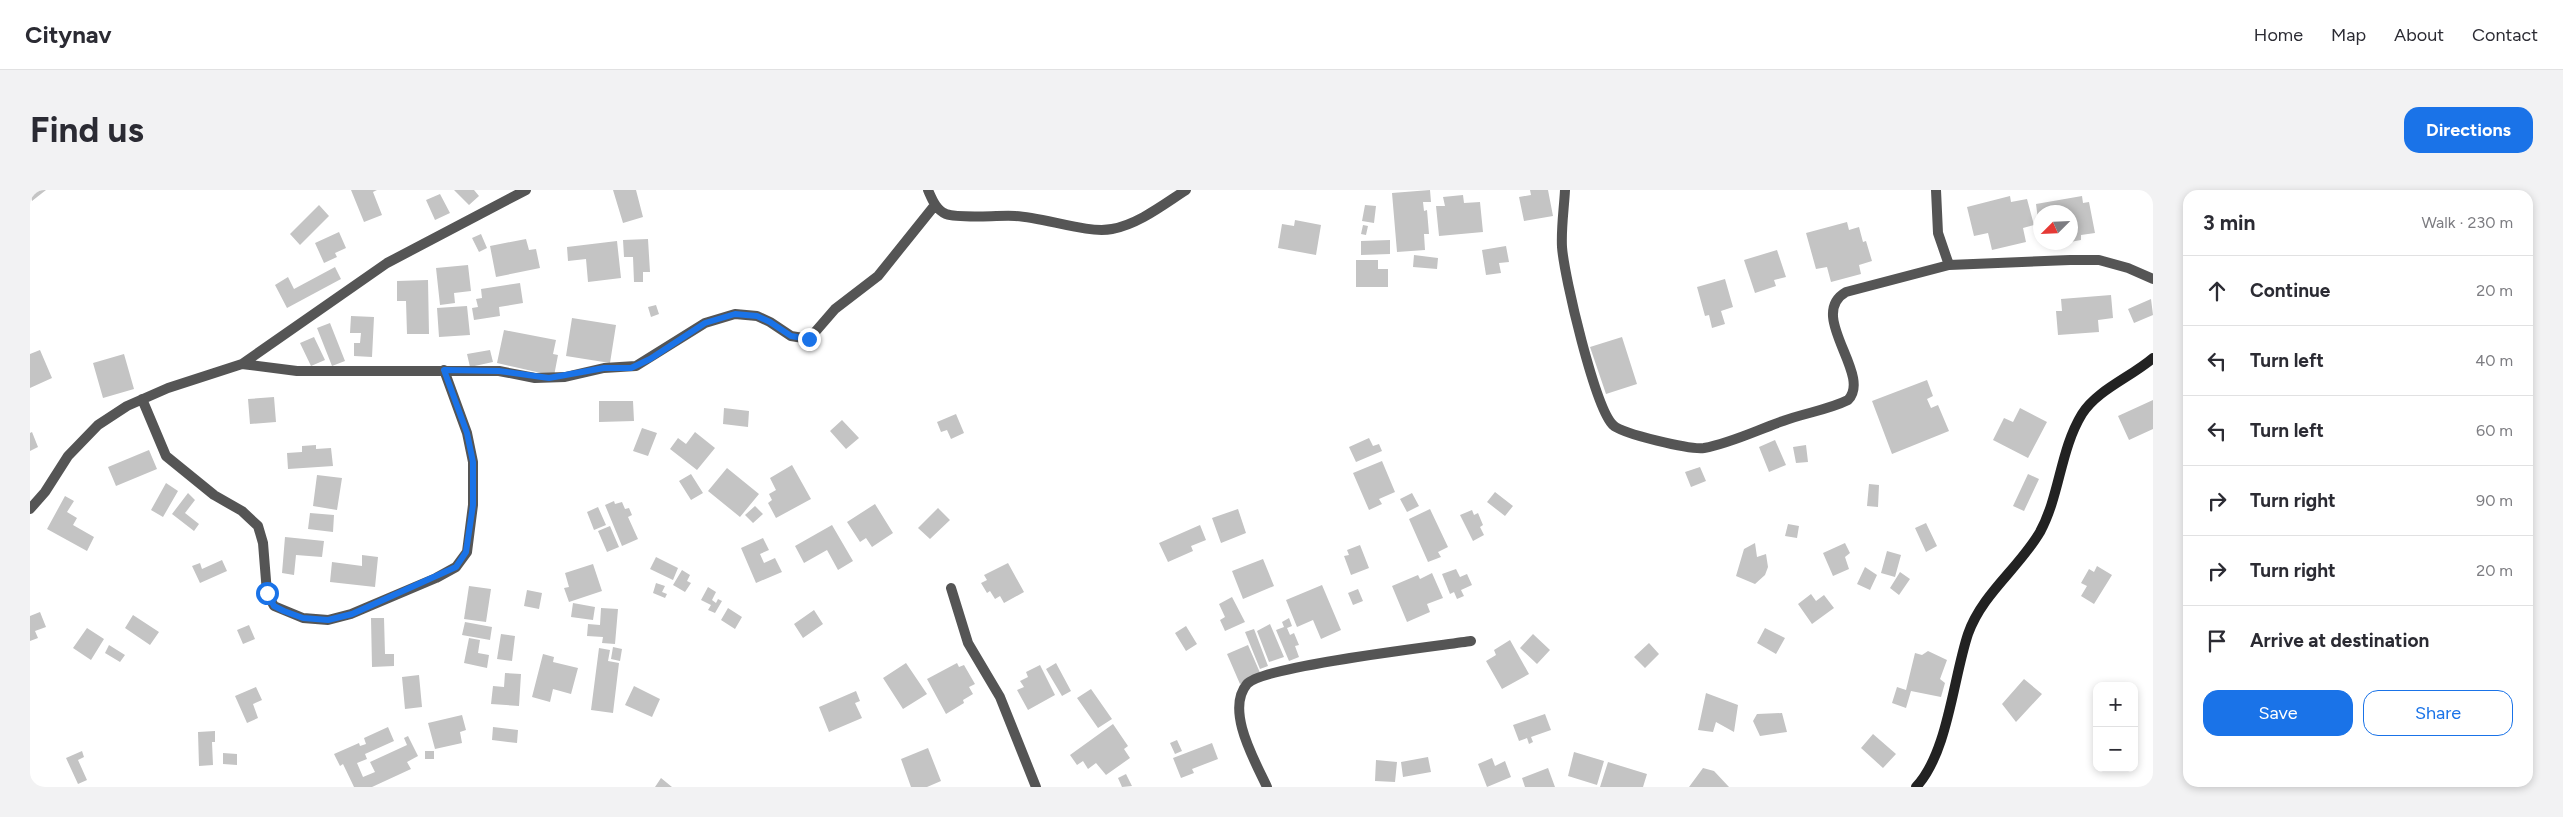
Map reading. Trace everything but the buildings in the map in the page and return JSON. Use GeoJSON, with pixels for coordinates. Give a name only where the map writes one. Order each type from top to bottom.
{"type":"FeatureCollection","features":[{"type":"Feature","properties":{"kind":"street"},"geometry":{"type":"LineString","coordinates":[[30,509],[45,492],[68,456],[98,425],[127,406],[168,388],[242,364],[388,263],[526,190]]}},
{"type":"Feature","properties":{"kind":"street"},"geometry":{"type":"LineString","coordinates":[[928,190],[935,205],[948,214],[1016,216],[1058,222],[1093,230],[1113,229],[1139,219],[1186,190]]}},
{"type":"Feature","properties":{"kind":"street"},"geometry":{"type":"LineString","coordinates":[[1566,190],[1562,246],[1565,268],[1574,310],[1594,382],[1607,417],[1612,424],[1629,434],[1684,446],[1702,448],[1727,442],[1848,400],[1853,390],[1852,373],[1832,313],[1835,301],[1846,292],[1949,265],[2100,260],[2128,268],[2153,279]]}},
{"type":"Feature","properties":{"kind":"street"},"geometry":{"type":"LineString","coordinates":[[1936,190],[1938,233],[1949,265]]}},
{"type":"Feature","properties":{"kind":"street"},"geometry":{"type":"LineString","coordinates":[[242,364],[297,371],[499,371],[549,378],[604,368],[631,368],[650,359],[705,323],[735,314],[757,316],[791,336],[809,339],[835,309],[878,276],[935,205]]}},
{"type":"Feature","properties":{"kind":"street"},"geometry":{"type":"LineString","coordinates":[[1916,787],[1928,773],[1936,754],[1968,634],[1978,614],[2027,552],[2040,532],[2051,508],[2061,467],[2082,415],[2098,398],[2153,358]]}},
{"type":"Feature","properties":{"kind":"street"},"geometry":{"type":"LineString","coordinates":[[142,399],[166,456],[214,495],[242,511],[258,526],[263,543],[267,593],[274,606],[303,618],[328,620],[352,614],[436,578],[456,567],[466,552],[473,505],[473,462],[467,433],[444,370]]}},
{"type":"Feature","properties":{"kind":"street"},"geometry":{"type":"LineString","coordinates":[[951,588],[968,643],[1000,697],[1036,787]]}},
{"type":"Feature","properties":{"kind":"street"},"geometry":{"type":"LineString","coordinates":[[1267,787],[1242,729],[1238,712],[1241,696],[1247,684],[1262,675],[1326,662],[1471,641]]}},
{"type":"Feature","properties":{"kind":"route"},"geometry":{"type":"LineString","coordinates":[[267,593],[274,606],[284,611],[303,618],[328,620],[352,614],[436,578],[456,567],[466,552],[473,505],[473,462],[467,433],[444,370],[499,371],[535,378],[549,378],[565,377],[604,368],[631,368],[650,359],[685,334],[705,323],[723,316],[735,314],[757,316],[791,336],[809,339]]}}]}
